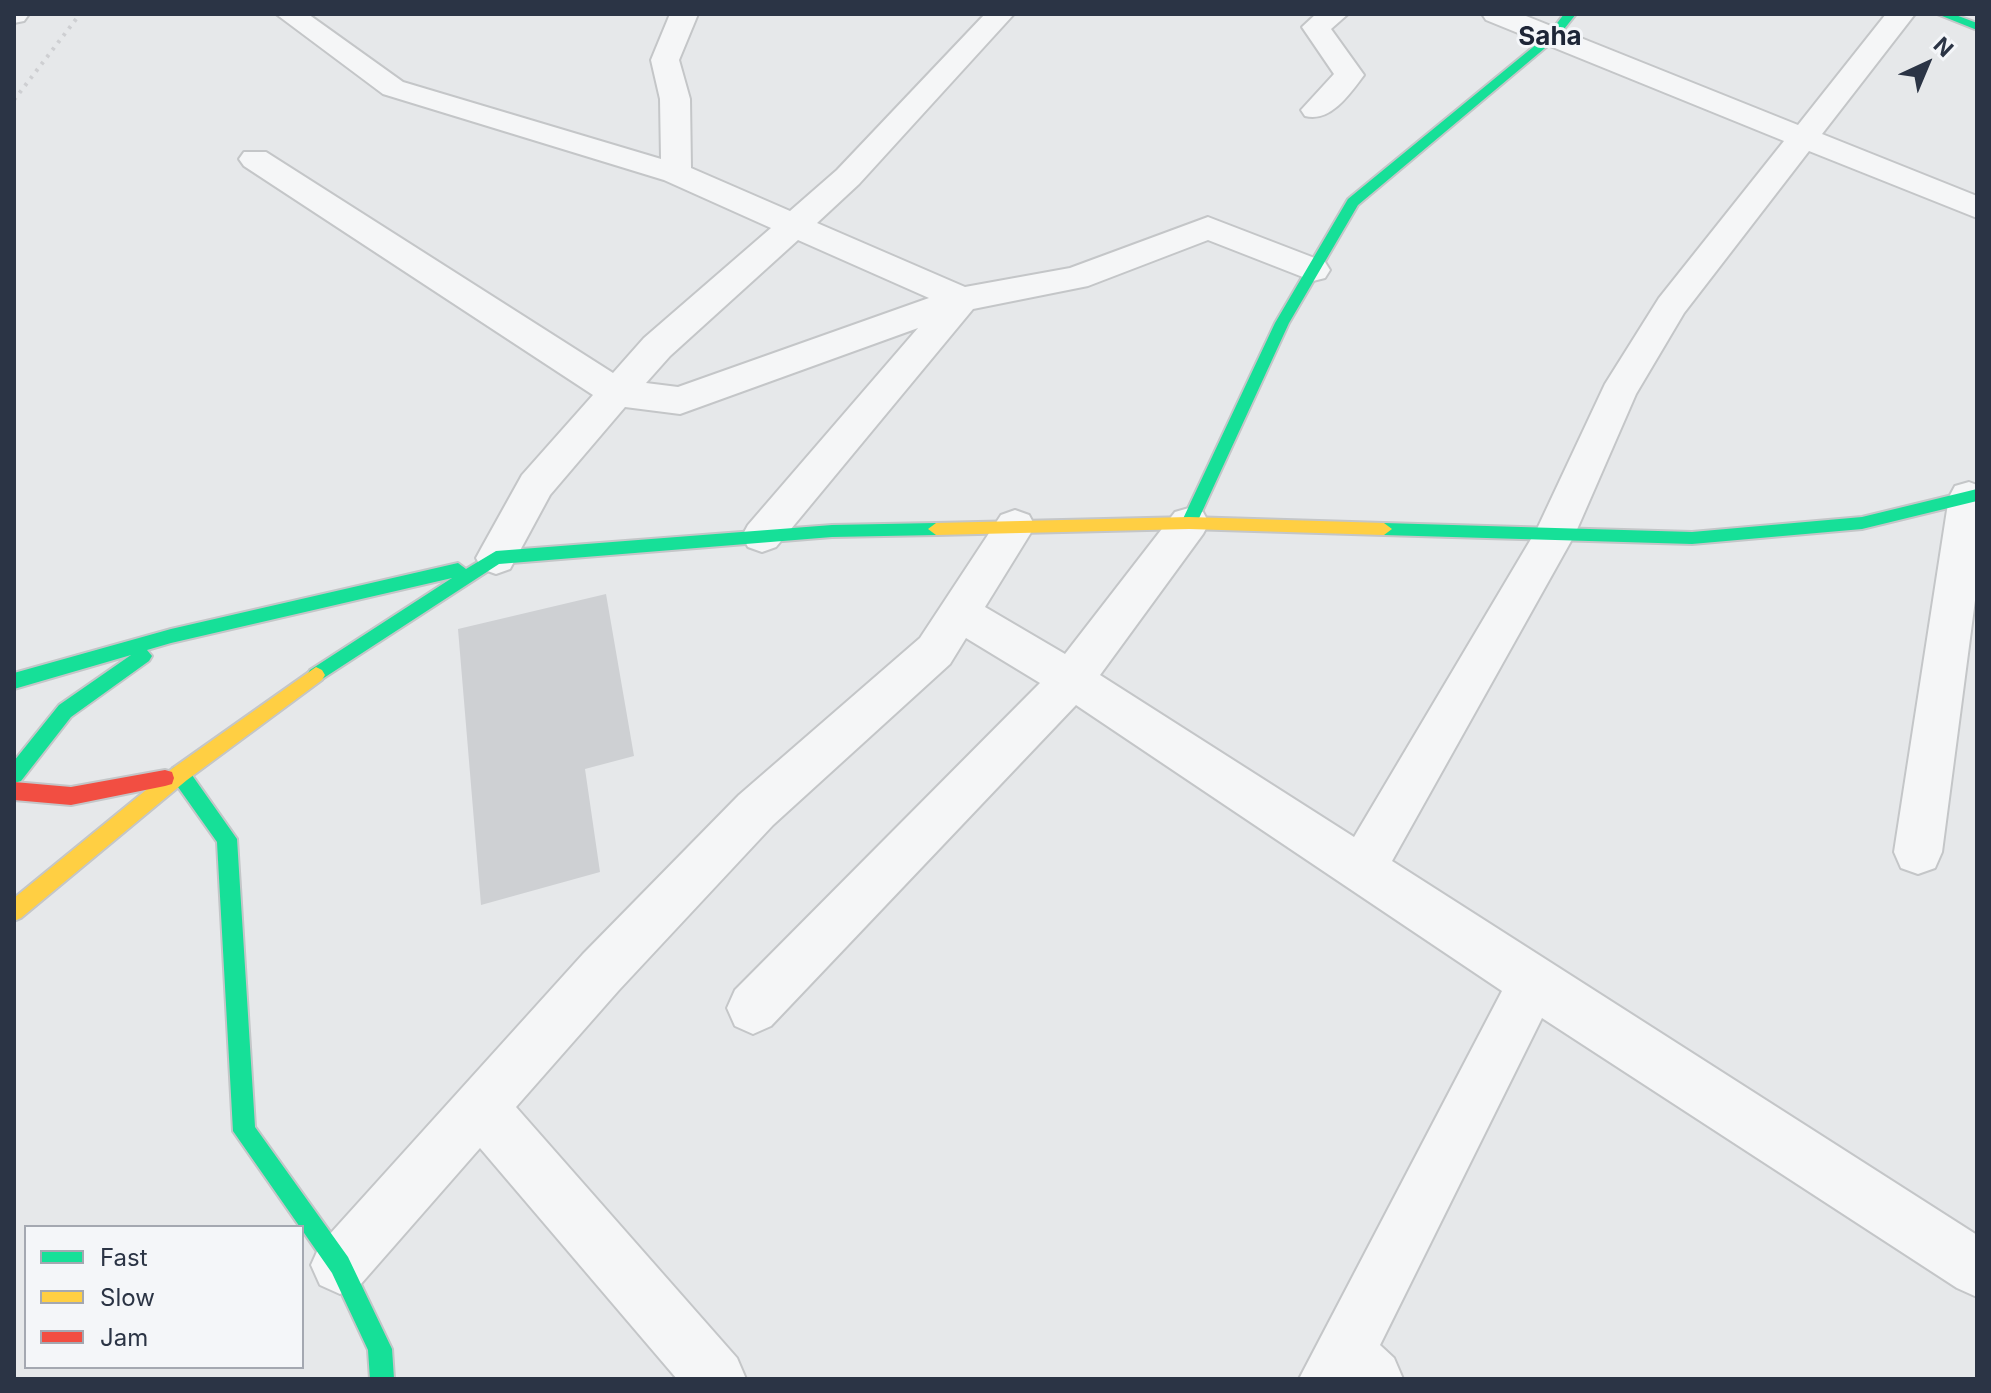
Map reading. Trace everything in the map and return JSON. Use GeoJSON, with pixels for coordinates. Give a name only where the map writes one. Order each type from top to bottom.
{"type":"FeatureCollection","features":[{"type":"Feature","properties":{"kind":"main road"},"geometry":{"type":"LineString","coordinates":[[1943,14],[1977,27]]}},
{"type":"Feature","properties":{"kind":"main road"},"geometry":{"type":"LineString","coordinates":[[1189,523],[1282,323],[1353,202],[1562,25]]}},
{"type":"Feature","properties":{"kind":"main road"},"geometry":{"type":"LineString","coordinates":[[14,681],[171,636],[492,560],[762,536],[1015,526],[1189,523],[1692,538],[1847,525],[1973,496]]}},
{"type":"Feature","properties":{"kind":"main road"},"geometry":{"type":"LineString","coordinates":[[14,911],[180,774],[331,664],[492,560]]}},
{"type":"Feature","properties":{"kind":"main road"},"geometry":{"type":"LineString","coordinates":[[14,775],[65,711],[171,636]]}},
{"type":"Feature","properties":{"kind":"main road"},"geometry":{"type":"LineString","coordinates":[[14,791],[41,798],[110,792],[180,774]]}},
{"type":"Feature","properties":{"kind":"main road"},"geometry":{"type":"LineString","coordinates":[[180,774],[227,839],[244,1131],[340,1265],[380,1349],[382,1379]]}},
{"type":"Feature","properties":{"kind":"street"},"geometry":{"type":"LineString","coordinates":[[290,14],[393,88],[675,173],[792,227],[962,299]]}},
{"type":"Feature","properties":{"kind":"street"},"geometry":{"type":"LineString","coordinates":[[675,173],[678,136],[675,99],[665,60],[684,14]]}},
{"type":"Feature","properties":{"kind":"street"},"geometry":{"type":"LineString","coordinates":[[492,560],[536,485],[657,347],[848,177],[1000,14]]}},
{"type":"Feature","properties":{"kind":"street"},"geometry":{"type":"LineString","coordinates":[[1316,110],[1349,75],[1316,27],[1334,14]]}},
{"type":"Feature","properties":{"kind":"street"},"geometry":{"type":"LineString","coordinates":[[1496,14],[1562,25],[1806,136],[1977,208]]}},
{"type":"Feature","properties":{"kind":"street"},"geometry":{"type":"LineString","coordinates":[[1362,868],[1555,534],[1618,393],[1671,306],[1901,14]]}},
{"type":"Feature","properties":{"kind":"street"},"geometry":{"type":"LineString","coordinates":[[255,159],[617,393],[680,401],[962,299],[1076,278],[1208,228],[1313,270]]}},
{"type":"Feature","properties":{"kind":"street"},"geometry":{"type":"LineString","coordinates":[[762,536],[962,299]]}},
{"type":"Feature","properties":{"kind":"street"},"geometry":{"type":"LineString","coordinates":[[1918,852],[1973,496]]}},
{"type":"Feature","properties":{"kind":"street"},"geometry":{"type":"LineString","coordinates":[[753,1008],[1072,680],[1118,613],[1189,523]]}},
{"type":"Feature","properties":{"kind":"street"},"geometry":{"type":"LineString","coordinates":[[340,1265],[601,972],[756,810],[935,651],[1015,526]]}},
{"type":"Feature","properties":{"kind":"street"},"geometry":{"type":"LineString","coordinates":[[959,613],[1072,680],[1977,1268]]}},
{"type":"Feature","properties":{"kind":"street"},"geometry":{"type":"LineString","coordinates":[[1349,1370],[1404,1241],[1533,982]]}},
{"type":"Feature","properties":{"kind":"street"},"geometry":{"type":"LineString","coordinates":[[480,1106],[716,1379]]}},
{"type":"Feature","properties":{"kind":"building"},"geometry":{"type":"Polygon","coordinates":[[[606,594],[634,756],[585,769],[600,872],[481,905],[458,629],[606,594]]]}},
{"type":"Feature","properties":{"kind":"railway"},"geometry":{"type":"LineString","coordinates":[[14,100],[80,14]]}},
{"type":"Feature","properties":{"kind":"traffic: fast"},"geometry":{"type":"LineString","coordinates":[[1189,523],[1282,323],[1353,202],[1553,36],[1570,14]]}},
{"type":"Feature","properties":{"kind":"traffic: fast"},"geometry":{"type":"LineString","coordinates":[[1943,14],[1977,27]]}},
{"type":"Feature","properties":{"kind":"traffic: fast"},"geometry":{"type":"LineString","coordinates":[[1384,529],[1692,538],[1862,523],[1977,495]]}},
{"type":"Feature","properties":{"kind":"traffic: fast"},"geometry":{"type":"LineString","coordinates":[[316,675],[496,558],[832,531],[936,529]]}},
{"type":"Feature","properties":{"kind":"traffic: fast"},"geometry":{"type":"LineString","coordinates":[[14,681],[171,636],[458,570]]}},
{"type":"Feature","properties":{"kind":"traffic: fast"},"geometry":{"type":"LineString","coordinates":[[14,775],[65,711],[143,656]]}},
{"type":"Feature","properties":{"kind":"traffic: fast"},"geometry":{"type":"LineString","coordinates":[[180,774],[227,839],[244,1131],[340,1265],[380,1349],[382,1379]]}},
{"type":"Feature","properties":{"kind":"traffic: slow"},"geometry":{"type":"LineString","coordinates":[[936,529],[1189,523],[1384,529]]}},
{"type":"Feature","properties":{"kind":"traffic: slow"},"geometry":{"type":"LineString","coordinates":[[14,911],[180,774],[316,675]]}},
{"type":"Feature","properties":{"kind":"traffic: jam"},"geometry":{"type":"LineString","coordinates":[[14,791],[71,796],[165,778]]}},
{"type":"Feature","properties":{"kind":"district","name":"Saha"},"geometry":{"type":"Point","coordinates":[1550,37]}}]}
